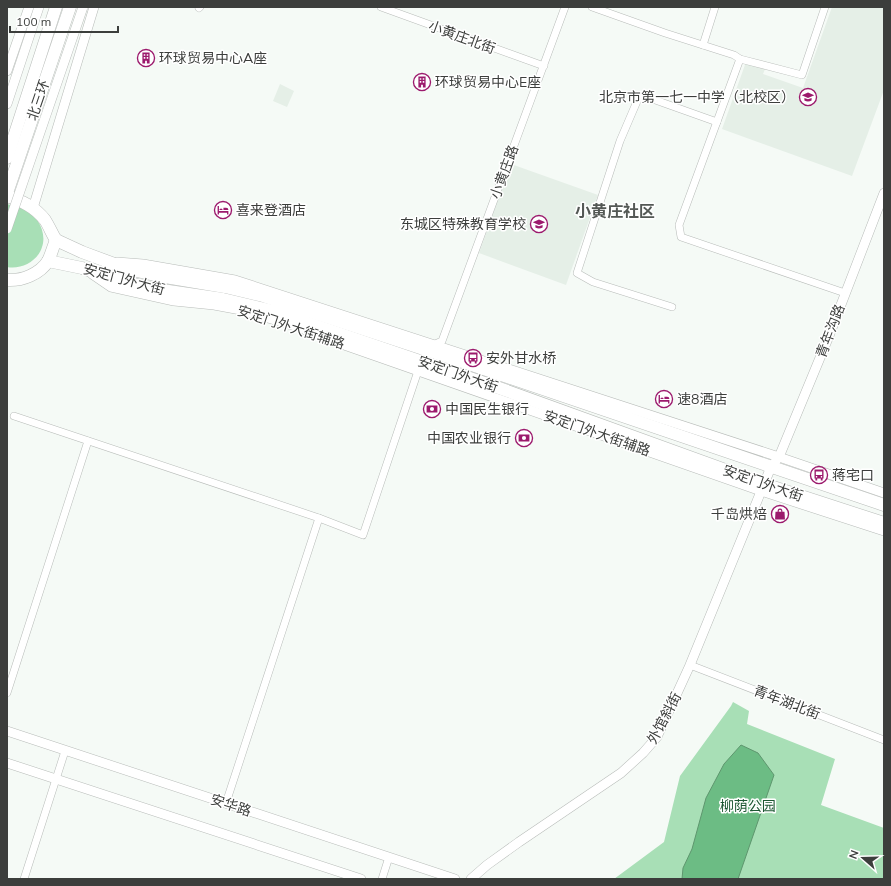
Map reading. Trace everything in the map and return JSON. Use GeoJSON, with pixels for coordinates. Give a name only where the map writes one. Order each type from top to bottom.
{"type":"FeatureCollection","features":[{"type":"Feature","properties":{"kind":"main road","name":"北三环"},"geometry":{"type":"LineString","coordinates":[[7,158],[56,7]]}},
{"type":"Feature","properties":{"kind":"main road","name":"北三环"},"geometry":{"type":"LineString","coordinates":[[7,195],[70,7]]}},
{"type":"Feature","properties":{"kind":"main road"},"geometry":{"type":"LineString","coordinates":[[7,195],[34,208],[45,221],[56,240],[48,261],[37,272],[24,278],[8,282]]}},
{"type":"Feature","properties":{"kind":"main road","name":"安定门外大街"},"geometry":{"type":"LineString","coordinates":[[56,240],[128,269],[263,296],[762,488],[884,523]]}},
{"type":"Feature","properties":{"kind":"main road","name":"安定门外大街"},"geometry":{"type":"LineString","coordinates":[[48,261],[82,268],[126,282],[155,289],[223,299],[273,311],[424,357],[771,467],[884,505]]}},
{"type":"Feature","properties":{"kind":"street"},"geometry":{"type":"LineString","coordinates":[[7,71],[29,7]]}},
{"type":"Feature","properties":{"kind":"street"},"geometry":{"type":"LineString","coordinates":[[7,104],[38,7]]}},
{"type":"Feature","properties":{"kind":"street"},"geometry":{"type":"LineString","coordinates":[[7,229],[83,7]]}},
{"type":"Feature","properties":{"kind":"street"},"geometry":{"type":"LineString","coordinates":[[34,208],[94,7]]}},
{"type":"Feature","properties":{"kind":"street","name":"小黄庄北街"},"geometry":{"type":"LineString","coordinates":[[381,7],[544,66]]}},
{"type":"Feature","properties":{"kind":"street","name":"小黄庄路"},"geometry":{"type":"LineString","coordinates":[[424,357],[442,341],[565,7]]}},
{"type":"Feature","properties":{"kind":"street"},"geometry":{"type":"LineString","coordinates":[[592,7],[665,33],[734,55],[740,59],[802,75],[825,7]]}},
{"type":"Feature","properties":{"kind":"street"},"geometry":{"type":"LineString","coordinates":[[703,45],[715,7]]}},
{"type":"Feature","properties":{"kind":"street"},"geometry":{"type":"LineString","coordinates":[[740,59],[680,225],[681,237],[845,293]]}},
{"type":"Feature","properties":{"kind":"street"},"geometry":{"type":"LineString","coordinates":[[672,307],[593,282],[577,273],[620,141],[638,98],[644,96],[717,122]]}},
{"type":"Feature","properties":{"kind":"street","name":"青年沟路"},"geometry":{"type":"LineString","coordinates":[[762,488],[771,467],[779,458],[882,203],[884,193]]}},
{"type":"Feature","properties":{"kind":"street"},"geometry":{"type":"LineString","coordinates":[[14,416],[319,518],[363,535],[424,357],[779,458],[884,494]]}},
{"type":"Feature","properties":{"kind":"street"},"geometry":{"type":"LineString","coordinates":[[7,693],[88,441]]}},
{"type":"Feature","properties":{"kind":"street"},"geometry":{"type":"LineString","coordinates":[[828,475],[838,490]]}},
{"type":"Feature","properties":{"kind":"street"},"geometry":{"type":"LineString","coordinates":[[762,488],[884,532]]}},
{"type":"Feature","properties":{"kind":"street","name":"外馆斜街"},"geometry":{"type":"LineString","coordinates":[[471,879],[487,865],[519,842],[621,774],[634,763],[657,737],[690,665],[762,488]]}},
{"type":"Feature","properties":{"kind":"street"},"geometry":{"type":"LineString","coordinates":[[226,803],[319,518]]}},
{"type":"Feature","properties":{"kind":"street","name":"青年湖北街"},"geometry":{"type":"LineString","coordinates":[[690,665],[884,740]]}},
{"type":"Feature","properties":{"kind":"street","name":"安华路"},"geometry":{"type":"LineString","coordinates":[[7,731],[456,879]]}},
{"type":"Feature","properties":{"kind":"street"},"geometry":{"type":"LineString","coordinates":[[24,879],[65,750]]}},
{"type":"Feature","properties":{"kind":"street","name":"安华路"},"geometry":{"type":"LineString","coordinates":[[7,763],[361,879]]}},
{"type":"Feature","properties":{"kind":"street"},"geometry":{"type":"LineString","coordinates":[[382,879],[389,857]]}},
{"type":"Feature","properties":{"kind":"shaded area","name":"北京市第一七一中学（北校区）"},"geometry":{"type":"Polygon","coordinates":[[[832,7],[884,7],[884,90],[852,176],[722,129],[746,62],[765,69],[763,74],[803,88],[832,7]]]}},
{"type":"Feature","properties":{"kind":"shaded area"},"geometry":{"type":"Polygon","coordinates":[[[280,84],[294,91],[287,107],[273,101],[280,84]]]}},
{"type":"Feature","properties":{"kind":"shaded area","name":"东城区特殊教育学校"},"geometry":{"type":"Polygon","coordinates":[[[511,164],[598,195],[566,285],[479,253],[511,164]]]}},
{"type":"Feature","properties":{"kind":"shaded area"},"geometry":{"type":"Polygon","coordinates":[[[741,745],[758,753],[774,775],[738,879],[682,879],[683,868],[692,849],[706,798],[724,764],[741,745]]]}},
{"type":"Feature","properties":{"kind":"green space"},"geometry":{"type":"Polygon","coordinates":[[[7,204],[23,208],[30,212],[40,225],[43,236],[42,247],[37,256],[23,266],[12,268],[7,267],[7,204]]]}},
{"type":"Feature","properties":{"kind":"green space","name":"柳荫公园"},"geometry":{"type":"Polygon","coordinates":[[[733,702],[749,711],[747,724],[835,759],[821,805],[884,828],[884,879],[614,879],[664,842],[680,776],[733,702]]]}},
{"type":"Feature","properties":{"kind":"place","name":"环球贸易中心A座"},"geometry":{"type":"Point","coordinates":[146,58]}},
{"type":"Feature","properties":{"kind":"place","name":"环球贸易中心E座"},"geometry":{"type":"Point","coordinates":[422,82]}},
{"type":"Feature","properties":{"kind":"place","name":"北京市第一七一中学（北校区）"},"geometry":{"type":"Point","coordinates":[808,97]}},
{"type":"Feature","properties":{"kind":"place","name":"喜来登酒店"},"geometry":{"type":"Point","coordinates":[223,210]}},
{"type":"Feature","properties":{"kind":"place","name":"东城区特殊教育学校"},"geometry":{"type":"Point","coordinates":[539,224]}},
{"type":"Feature","properties":{"kind":"place","name":"安外甘水桥"},"geometry":{"type":"Point","coordinates":[473,358]}},
{"type":"Feature","properties":{"kind":"place","name":"速8酒店"},"geometry":{"type":"Point","coordinates":[664,399]}},
{"type":"Feature","properties":{"kind":"place","name":"中国民生银行"},"geometry":{"type":"Point","coordinates":[432,409]}},
{"type":"Feature","properties":{"kind":"place","name":"中国农业银行"},"geometry":{"type":"Point","coordinates":[524,438]}},
{"type":"Feature","properties":{"kind":"place","name":"蒋宅口"},"geometry":{"type":"Point","coordinates":[819,475]}},
{"type":"Feature","properties":{"kind":"place","name":"千岛烘焙"},"geometry":{"type":"Point","coordinates":[780,514]}},
{"type":"Feature","properties":{"kind":"district","name":"小黄庄社区"},"geometry":{"type":"Point","coordinates":[615,211]}}]}
